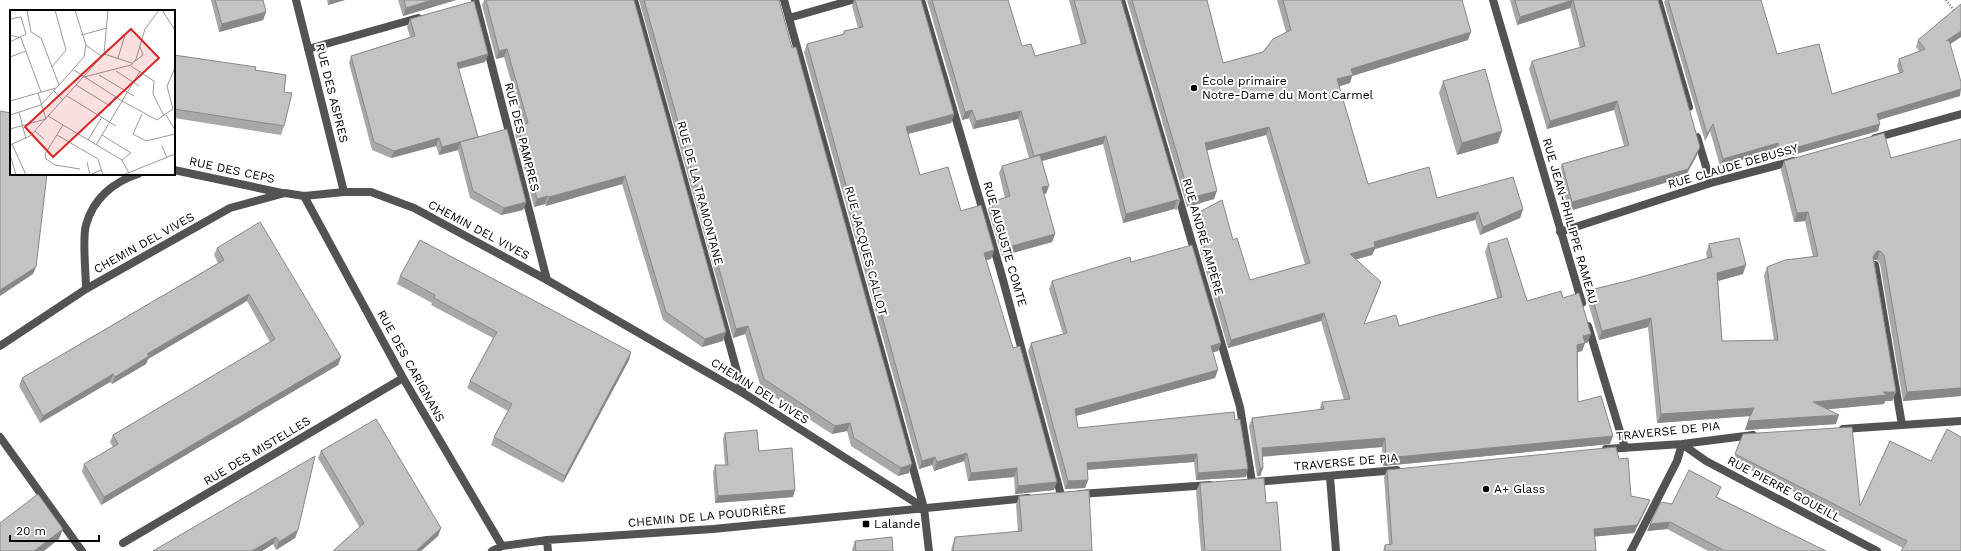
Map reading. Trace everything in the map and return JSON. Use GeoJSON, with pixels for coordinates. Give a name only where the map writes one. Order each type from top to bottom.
{"type":"FeatureCollection","features":[{"type":"Feature","properties":{"kind":"street","name":"RUE DES ASPRES"},"geometry":{"type":"LineString","coordinates":[[296,0],[344,192]]}},
{"type":"Feature","properties":{"kind":"street","name":"RUE DE LA TRAMONTANE"},"geometry":{"type":"LineString","coordinates":[[634,0],[743,393]]}},
{"type":"Feature","properties":{"kind":"street","name":"RUE JACQUES CALLOT"},"geometry":{"type":"LineString","coordinates":[[784,0],[924,508],[929,551]]}},
{"type":"Feature","properties":{"kind":"street"},"geometry":{"type":"LineString","coordinates":[[789,18],[852,0]]}},
{"type":"Feature","properties":{"kind":"street","name":"RUE AUGUSTE COMTE"},"geometry":{"type":"LineString","coordinates":[[921,0],[1000,269],[1058,495],[1220,484]]}},
{"type":"Feature","properties":{"kind":"street","name":"RUE ANDRÉ AMPÈRE"},"geometry":{"type":"LineString","coordinates":[[1121,0],[1240,407],[1248,482]]}},
{"type":"Feature","properties":{"kind":"street","name":"RUE JEAN-PHILIPPE RAMEAU"},"geometry":{"type":"LineString","coordinates":[[1493,0],[1560,232],[1625,448]]}},
{"type":"Feature","properties":{"kind":"street"},"geometry":{"type":"LineString","coordinates":[[1658,0],[1691,115]]}},
{"type":"Feature","properties":{"kind":"street","name":"RUE DES PAMPRES"},"geometry":{"type":"LineString","coordinates":[[474,1],[547,280]]}},
{"type":"Feature","properties":{"kind":"street"},"geometry":{"type":"LineString","coordinates":[[308,49],[430,14]]}},
{"type":"Feature","properties":{"kind":"street"},"geometry":{"type":"LineString","coordinates":[[1870,139],[1961,114]]}},
{"type":"Feature","properties":{"kind":"street"},"geometry":{"type":"LineString","coordinates":[[1695,130],[1710,183]]}},
{"type":"Feature","properties":{"kind":"street","name":"RUE CLAUDE DEBUSSY"},"geometry":{"type":"LineString","coordinates":[[1560,232],[1710,183],[1802,158]]}},
{"type":"Feature","properties":{"kind":"street","name":"RUE DES CEPS"},"geometry":{"type":"LineString","coordinates":[[175,170],[285,193]]}},
{"type":"Feature","properties":{"kind":"street"},"geometry":{"type":"LineString","coordinates":[[86,289],[85,226],[96,200],[124,178],[134,175]]}},
{"type":"Feature","properties":{"kind":"street","name":"CHEMIN DEL VIVES"},"geometry":{"type":"LineString","coordinates":[[0,346],[86,289],[230,208],[285,193],[304,196],[344,192],[371,192],[414,208],[547,280],[743,393],[924,508]]}},
{"type":"Feature","properties":{"kind":"street","name":"RUE DES CARIGNANS"},"geometry":{"type":"LineString","coordinates":[[304,196],[403,378],[502,546]]}},
{"type":"Feature","properties":{"kind":"street"},"geometry":{"type":"LineString","coordinates":[[1875,265],[1902,425]]}},
{"type":"Feature","properties":{"kind":"street","name":"RUE DES MISTELLES"},"geometry":{"type":"LineString","coordinates":[[123,543],[403,378]]}},
{"type":"Feature","properties":{"kind":"street"},"geometry":{"type":"LineString","coordinates":[[1833,430],[1961,421]]}},
{"type":"Feature","properties":{"kind":"street","name":"TRAVERSE DE PIA"},"geometry":{"type":"LineString","coordinates":[[1594,451],[1682,444],[1734,436],[1764,434]]}},
{"type":"Feature","properties":{"kind":"street"},"geometry":{"type":"LineString","coordinates":[[0,437],[82,551]]}},
{"type":"Feature","properties":{"kind":"street"},"geometry":{"type":"LineString","coordinates":[[1631,551],[1677,461],[1682,444]]}},
{"type":"Feature","properties":{"kind":"street","name":"RUE PIERRE GOUEILL"},"geometry":{"type":"LineString","coordinates":[[1682,444],[1706,462],[1877,551]]}},
{"type":"Feature","properties":{"kind":"street","name":"TRAVERSE DE PIA"},"geometry":{"type":"LineString","coordinates":[[1248,482],[1330,477],[1408,469]]}},
{"type":"Feature","properties":{"kind":"street"},"geometry":{"type":"LineString","coordinates":[[1330,477],[1336,551]]}},
{"type":"Feature","properties":{"kind":"street"},"geometry":{"type":"LineString","coordinates":[[924,508],[1039,497]]}},
{"type":"Feature","properties":{"kind":"street","name":"CHEMIN DE LA POUDRIÈRE"},"geometry":{"type":"LineString","coordinates":[[492,551],[502,546],[547,540],[713,529],[924,508]]}},
{"type":"Feature","properties":{"kind":"street"},"geometry":{"type":"LineString","coordinates":[[547,540],[548,551]]}},
{"type":"Feature","properties":{"kind":"path"},"geometry":{"type":"LineString","coordinates":[[1946,0],[1957,15]]}},
{"type":"Feature","properties":{"kind":"building"},"geometry":{"type":"Polygon","coordinates":[[[215,0],[263,0],[266,12],[222,24],[215,0]]]}},
{"type":"Feature","properties":{"kind":"building"},"geometry":{"type":"Polygon","coordinates":[[[404,0],[432,0],[406,8],[404,0]]]}},
{"type":"Feature","properties":{"kind":"building"},"geometry":{"type":"Polygon","coordinates":[[[486,0],[634,0],[726,332],[705,339],[666,312],[625,176],[537,199],[518,126],[528,123],[507,49],[499,51],[486,0]]]}},
{"type":"Feature","properties":{"kind":"building"},"geometry":{"type":"Polygon","coordinates":[[[644,0],[779,0],[792,48],[796,47],[912,464],[901,468],[854,438],[850,423],[835,426],[764,379],[748,326],[736,329],[644,0]]]}},
{"type":"Feature","properties":{"kind":"building"},"geometry":{"type":"Polygon","coordinates":[[[855,0],[921,0],[954,114],[906,127],[920,175],[948,167],[961,211],[981,205],[994,250],[984,253],[1013,348],[1020,346],[1057,482],[1018,486],[1017,468],[971,473],[967,453],[937,462],[935,457],[922,461],[807,44],[844,34],[844,31],[863,27],[855,0]]]}},
{"type":"Feature","properties":{"kind":"building"},"geometry":{"type":"Polygon","coordinates":[[[932,0],[1008,0],[1022,46],[1031,44],[1035,56],[1086,43],[1074,0],[1121,0],[1180,201],[1177,200],[1126,214],[1106,136],[1034,156],[1021,111],[976,121],[972,110],[965,112],[932,0]]]}},
{"type":"Feature","properties":{"kind":"building"},"geometry":{"type":"Polygon","coordinates":[[[1132,0],[1207,0],[1223,63],[1263,52],[1273,39],[1291,30],[1283,0],[1462,0],[1471,32],[1351,69],[1353,75],[1337,79],[1368,184],[1429,167],[1437,198],[1513,177],[1523,209],[1483,227],[1478,212],[1374,242],[1375,247],[1350,254],[1381,282],[1364,324],[1396,315],[1399,326],[1502,297],[1488,244],[1507,238],[1527,301],[1561,291],[1563,298],[1579,293],[1591,334],[1583,336],[1585,343],[1577,345],[1578,402],[1601,396],[1613,436],[1386,458],[1385,438],[1262,448],[1263,468],[1260,468],[1252,418],[1324,409],[1322,402],[1350,399],[1324,313],[1231,340],[1203,242],[1209,240],[1201,211],[1222,200],[1233,240],[1237,238],[1250,280],[1310,263],[1269,127],[1205,143],[1217,191],[1190,198],[1132,0]]]}},
{"type":"Feature","properties":{"kind":"building"},"geometry":{"type":"Polygon","coordinates":[[[1515,0],[1573,0],[1520,17],[1515,0]]]}},
{"type":"Feature","properties":{"kind":"building"},"geometry":{"type":"Polygon","coordinates":[[[1573,0],[1658,0],[1700,147],[1688,169],[1572,202],[1562,164],[1629,145],[1617,101],[1550,121],[1532,61],[1585,46],[1573,0]]]}},
{"type":"Feature","properties":{"kind":"building"},"geometry":{"type":"Polygon","coordinates":[[[1668,0],[1761,0],[1777,54],[1819,44],[1832,94],[1903,72],[1899,59],[1925,49],[1918,40],[1961,4],[1961,31],[1946,41],[1949,40],[1961,82],[1961,89],[1877,114],[1880,124],[1780,152],[1778,143],[1723,159],[1713,124],[1707,134],[1668,0]]]}},
{"type":"Feature","properties":{"kind":"building"},"geometry":{"type":"Polygon","coordinates":[[[474,1],[488,54],[457,63],[478,137],[442,147],[439,138],[394,151],[374,142],[351,56],[415,36],[410,19],[474,1]]]}},
{"type":"Feature","properties":{"kind":"building"},"geometry":{"type":"Polygon","coordinates":[[[175,55],[256,67],[255,70],[286,75],[284,92],[292,93],[284,126],[175,109],[175,55]]]}},
{"type":"Feature","properties":{"kind":"building"},"geometry":{"type":"Polygon","coordinates":[[[1485,69],[1502,131],[1462,143],[1443,81],[1485,69]]]}},
{"type":"Feature","properties":{"kind":"building"},"geometry":{"type":"Polygon","coordinates":[[[0,111],[10,113],[10,175],[47,175],[36,267],[0,290],[0,111]]]}},
{"type":"Feature","properties":{"kind":"building"},"geometry":{"type":"Polygon","coordinates":[[[507,129],[526,202],[504,208],[473,191],[460,142],[507,129]]]}},
{"type":"Feature","properties":{"kind":"building"},"geometry":{"type":"Polygon","coordinates":[[[1884,133],[1891,158],[1961,139],[1961,388],[1907,392],[1884,255],[1880,251],[1877,251],[1873,257],[1896,392],[1883,392],[1887,395],[1813,402],[1839,415],[1748,421],[1754,408],[1661,414],[1651,318],[1602,331],[1590,290],[1712,257],[1709,244],[1739,238],[1746,265],[1717,273],[1722,341],[1778,340],[1767,267],[1785,260],[1818,256],[1808,212],[1797,213],[1784,161],[1884,133]]]}},
{"type":"Feature","properties":{"kind":"building"},"geometry":{"type":"Polygon","coordinates":[[[1040,155],[1049,186],[1042,187],[1055,234],[1005,248],[991,202],[1010,196],[1002,166],[1040,155]]]}},
{"type":"Feature","properties":{"kind":"building"},"geometry":{"type":"Polygon","coordinates":[[[260,222],[341,357],[104,497],[84,464],[118,444],[113,435],[275,339],[249,294],[147,354],[149,356],[115,377],[113,374],[43,416],[22,378],[224,260],[217,248],[260,222]]]}},
{"type":"Feature","properties":{"kind":"building"},"geometry":{"type":"Polygon","coordinates":[[[420,240],[631,352],[565,476],[494,437],[512,404],[470,381],[497,332],[434,298],[435,295],[400,276],[420,240]]]}},
{"type":"Feature","properties":{"kind":"building"},"geometry":{"type":"Polygon","coordinates":[[[1192,245],[1221,343],[1211,346],[1218,370],[1075,409],[1078,428],[1234,412],[1235,420],[1240,419],[1248,469],[1198,473],[1197,454],[1087,463],[1088,480],[1068,481],[1031,343],[1067,333],[1052,281],[1130,257],[1131,262],[1192,245]]]}},
{"type":"Feature","properties":{"kind":"building"},"geometry":{"type":"Polygon","coordinates":[[[376,419],[441,528],[416,551],[333,551],[364,523],[321,451],[376,419]]]}},
{"type":"Feature","properties":{"kind":"building"},"geometry":{"type":"Polygon","coordinates":[[[1852,427],[1860,506],[1890,441],[1931,461],[1947,429],[1961,437],[1961,551],[1901,551],[1907,541],[1735,454],[1743,434],[1852,427]]]}},
{"type":"Feature","properties":{"kind":"building"},"geometry":{"type":"Polygon","coordinates":[[[757,430],[759,451],[792,448],[795,490],[718,496],[715,465],[728,465],[725,433],[757,430]]]}},
{"type":"Feature","properties":{"kind":"building"},"geometry":{"type":"Polygon","coordinates":[[[1616,447],[1619,459],[1628,458],[1631,496],[1650,500],[1637,525],[1594,529],[1596,551],[1385,551],[1385,545],[1392,544],[1387,470],[1616,447]]]}},
{"type":"Feature","properties":{"kind":"building"},"geometry":{"type":"Polygon","coordinates":[[[315,456],[298,530],[279,542],[276,537],[252,551],[153,551],[315,456]]]}},
{"type":"Feature","properties":{"kind":"building"},"geometry":{"type":"Polygon","coordinates":[[[1689,470],[1721,487],[1716,497],[1826,551],[1725,551],[1670,522],[1650,524],[1661,502],[1672,504],[1689,470]]]}},
{"type":"Feature","properties":{"kind":"building"},"geometry":{"type":"Polygon","coordinates":[[[1264,478],[1266,503],[1277,502],[1281,551],[1205,551],[1200,483],[1264,478]]]}},
{"type":"Feature","properties":{"kind":"building"},"geometry":{"type":"Polygon","coordinates":[[[1089,490],[1092,551],[953,551],[955,537],[1022,531],[1019,496],[1089,490]]]}},
{"type":"Feature","properties":{"kind":"building"},"geometry":{"type":"Polygon","coordinates":[[[38,494],[63,529],[34,551],[0,551],[0,523],[38,494]]]}},
{"type":"Feature","properties":{"kind":"building"},"geometry":{"type":"Polygon","coordinates":[[[892,537],[893,551],[856,551],[855,541],[892,537]]]}},
{"type":"Feature","properties":{"kind":"place","name":"École primaire Notre-Dame du Mont Carmel"},"geometry":{"type":"Point","coordinates":[1194,88]}},
{"type":"Feature","properties":{"kind":"place","name":"A+ Glass"},"geometry":{"type":"Point","coordinates":[1486,489]}},
{"type":"Feature","properties":{"kind":"place","name":"Lalande"},"geometry":{"type":"Point","coordinates":[866,524]}}]}
